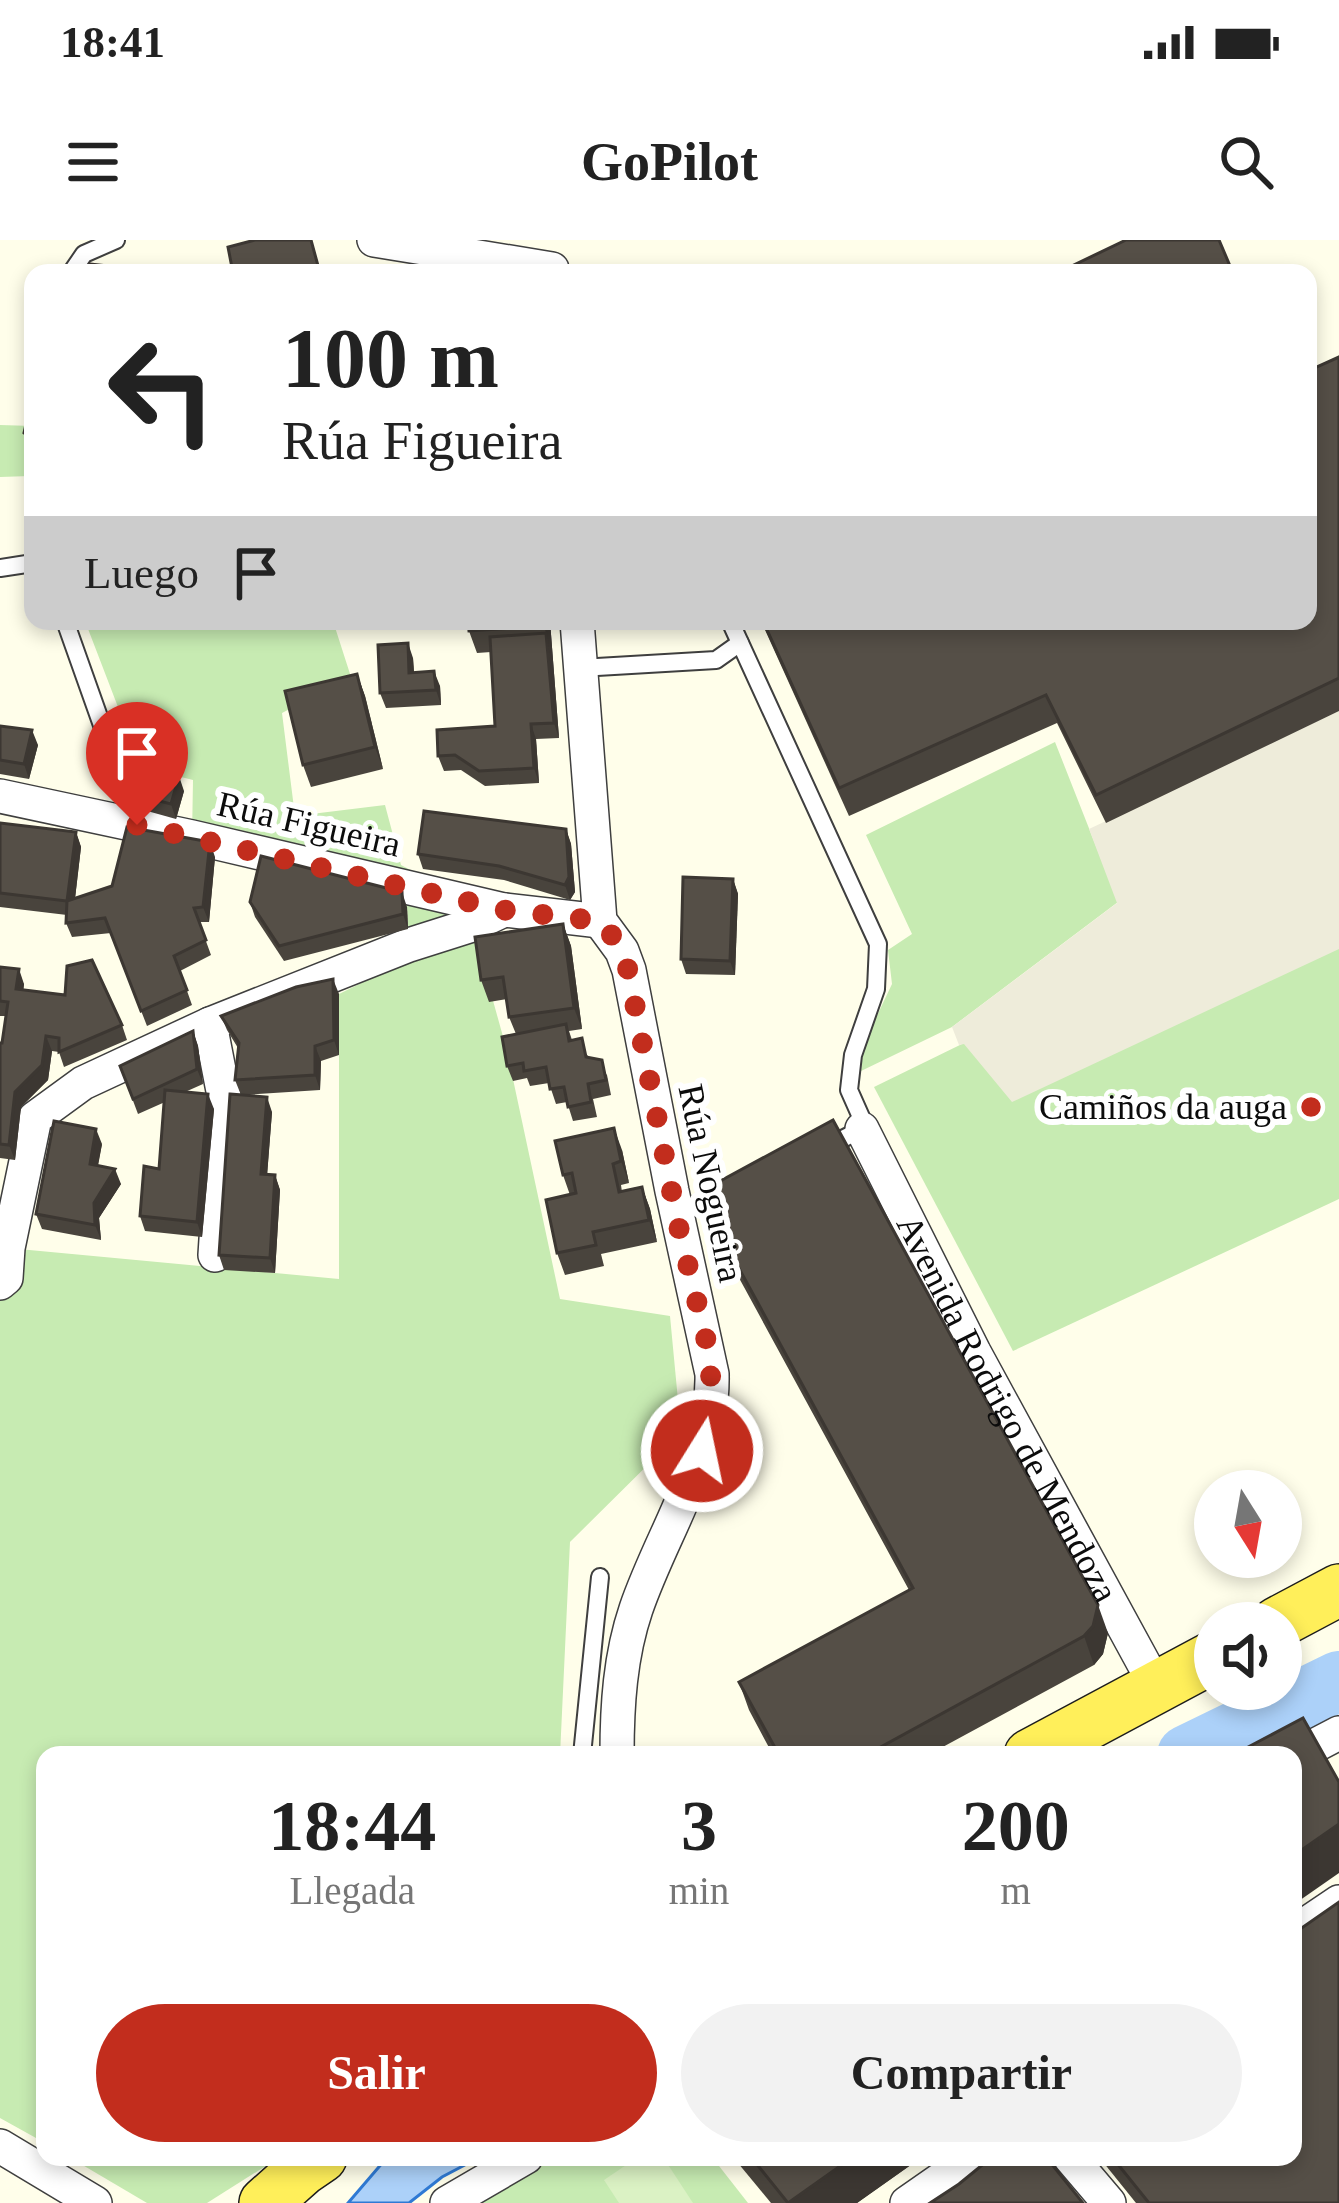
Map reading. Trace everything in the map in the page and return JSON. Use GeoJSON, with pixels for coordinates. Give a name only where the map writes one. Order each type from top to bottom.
{"type":"FeatureCollection","features":[{"type":"Feature","properties":{"kind":"main road"},"geometry":{"type":"LineString","coordinates":[[1302,1610],[1339,1591]]}},
{"type":"Feature","properties":{"kind":"main road"},"geometry":{"type":"LineString","coordinates":[[1047,1746],[1194,1667]]}},
{"type":"Feature","properties":{"kind":"main road"},"geometry":{"type":"LineString","coordinates":[[266,2203],[308,2166]]}},
{"type":"Feature","properties":{"kind":"street"},"geometry":{"type":"LineString","coordinates":[[374,240],[552,261]]}},
{"type":"Feature","properties":{"kind":"street","name":"Rúa Nogueira"},"geometry":{"type":"LineString","coordinates":[[578,630],[600,921],[622,951],[628,970],[688,1218],[712,1396],[689,1489],[647,1579],[626,1645],[617,1746]]}},
{"type":"Feature","properties":{"kind":"street","name":"Rúa Figueira"},"geometry":{"type":"LineString","coordinates":[[0,796],[504,910],[600,921]]}},
{"type":"Feature","properties":{"kind":"street"},"geometry":{"type":"LineString","coordinates":[[0,1282],[6,1278],[35,1118],[83,1083],[210,1024],[504,910]]}},
{"type":"Feature","properties":{"kind":"street"},"geometry":{"type":"LineString","coordinates":[[210,1024],[225,1100],[215,1255]]}},
{"type":"Feature","properties":{"kind":"street","name":"Avenida Rodrigo de Mendoza"},"geometry":{"type":"LineString","coordinates":[[862,1129],[974,1352],[1156,1687]]}},
{"type":"Feature","properties":{"kind":"street"},"geometry":{"type":"LineString","coordinates":[[1302,1752],[1339,1733]]}},
{"type":"Feature","properties":{"kind":"street"},"geometry":{"type":"LineString","coordinates":[[1302,1928],[1339,1902]]}},
{"type":"Feature","properties":{"kind":"street"},"geometry":{"type":"LineString","coordinates":[[0,2146],[95,2203]]}},
{"type":"Feature","properties":{"kind":"street"},"geometry":{"type":"LineString","coordinates":[[447,2203],[511,2166]]}},
{"type":"Feature","properties":{"kind":"street"},"geometry":{"type":"LineString","coordinates":[[907,2203],[960,2166]]}},
{"type":"Feature","properties":{"kind":"street"},"geometry":{"type":"LineString","coordinates":[[1078,2166],[1109,2203]]}},
{"type":"Feature","properties":{"kind":"lane"},"geometry":{"type":"LineString","coordinates":[[77,264],[84,254],[116,240]]}},
{"type":"Feature","properties":{"kind":"lane"},"geometry":{"type":"LineString","coordinates":[[67,630],[137,825]]}},
{"type":"Feature","properties":{"kind":"lane"},"geometry":{"type":"LineString","coordinates":[[734,630],[878,944],[876,989],[853,1055],[849,1090],[862,1129],[801,1160]]}},
{"type":"Feature","properties":{"kind":"lane"},"geometry":{"type":"LineString","coordinates":[[580,668],[716,660],[740,643]]}},
{"type":"Feature","properties":{"kind":"lane"},"geometry":{"type":"LineString","coordinates":[[584,1746],[600,1577]]}},
{"type":"Feature","properties":{"kind":"green space"},"geometry":{"type":"Polygon","coordinates":[[[0,425],[24,426],[24,476],[0,477],[0,425]]]}},
{"type":"Feature","properties":{"kind":"green space"},"geometry":{"type":"Polygon","coordinates":[[[88,630],[336,630],[351,677],[282,713],[295,816],[385,805],[401,865],[472,902],[472,925],[507,1051],[560,1299],[670,1316],[681,1432],[570,1542],[560,1746],[36,1746],[36,2138],[0,2118],[0,1283],[8,1248],[339,1279],[339,994],[410,959],[407,907],[192,837],[193,780],[141,767],[88,630]]]}},
{"type":"Feature","properties":{"kind":"green space"},"geometry":{"type":"Polygon","coordinates":[[[1055,742],[1118,902],[952,1027],[861,1071],[864,1043],[892,984],[888,950],[912,934],[866,835],[1055,742]]]}},
{"type":"Feature","properties":{"kind":"green space"},"geometry":{"type":"Polygon","coordinates":[[[1339,948],[1339,1199],[1013,1351],[874,1087],[964,1043],[1339,948]]]}},
{"type":"Feature","properties":{"kind":"green space"},"geometry":{"type":"Polygon","coordinates":[[[84,2166],[266,2166],[207,2203],[147,2203],[84,2166]]]}},
{"type":"Feature","properties":{"kind":"green space"},"geometry":{"type":"Polygon","coordinates":[[[510,2166],[719,2166],[748,2203],[446,2203],[510,2166]]]}},
{"type":"Feature","properties":{"kind":"green space"},"geometry":{"type":"Polygon","coordinates":[[[625,2166],[669,2166],[693,2203],[619,2203],[604,2180],[625,2166]]]}},
{"type":"Feature","properties":{"kind":"shaded area"},"geometry":{"type":"Polygon","coordinates":[[[1339,711],[1339,949],[1012,1102],[964,1044],[959,1045],[952,1027],[1117,903],[1089,829],[1339,711]]]}},
{"type":"Feature","properties":{"kind":"water"},"geometry":{"type":"Polygon","coordinates":[[[1302,1691],[1315,1722],[1268,1746],[1165,1746],[1236,1710],[1302,1710],[1302,1691]]]}},
{"type":"Feature","properties":{"kind":"water"},"geometry":{"type":"Polygon","coordinates":[[[380,2166],[463,2166],[409,2203],[348,2203],[380,2166]]]}},
{"type":"Feature","properties":{"kind":"building"},"geometry":{"type":"Polygon","coordinates":[[[255,240],[311,240],[318,264],[231,264],[228,247],[255,240]]]}},
{"type":"Feature","properties":{"kind":"building"},"geometry":{"type":"Polygon","coordinates":[[[1126,240],[1219,240],[1229,264],[1076,264],[1126,240]]]}},
{"type":"Feature","properties":{"kind":"building"},"geometry":{"type":"Polygon","coordinates":[[[1339,357],[1339,678],[1096,795],[1046,695],[839,788],[767,630],[1317,630],[1317,367],[1339,357]]]}},
{"type":"Feature","properties":{"kind":"building"},"geometry":{"type":"Polygon","coordinates":[[[546,633],[554,723],[531,724],[534,768],[479,771],[455,755],[438,756],[437,730],[495,726],[490,637],[546,633]]]}},
{"type":"Feature","properties":{"kind":"building"},"geometry":{"type":"Polygon","coordinates":[[[408,643],[409,673],[434,671],[436,690],[380,693],[378,645],[408,643]]]}},
{"type":"Feature","properties":{"kind":"building"},"geometry":{"type":"Polygon","coordinates":[[[357,674],[375,747],[303,765],[285,691],[357,674]]]}},
{"type":"Feature","properties":{"kind":"building"},"geometry":{"type":"Polygon","coordinates":[[[0,726],[32,730],[24,764],[0,760],[0,726]]]}},
{"type":"Feature","properties":{"kind":"building"},"geometry":{"type":"Polygon","coordinates":[[[144,766],[179,776],[171,804],[135,795],[144,766]]]}},
{"type":"Feature","properties":{"kind":"building"},"geometry":{"type":"Polygon","coordinates":[[[424,811],[566,829],[569,877],[565,885],[499,866],[418,854],[424,811]]]}},
{"type":"Feature","properties":{"kind":"building"},"geometry":{"type":"Polygon","coordinates":[[[0,823],[76,832],[67,901],[0,893],[0,823]]]}},
{"type":"Feature","properties":{"kind":"building"},"geometry":{"type":"Polygon","coordinates":[[[127,827],[210,842],[203,907],[194,908],[206,940],[174,956],[187,990],[141,1011],[105,918],[66,923],[67,901],[112,886],[127,827]]]}},
{"type":"Feature","properties":{"kind":"building"},"geometry":{"type":"Polygon","coordinates":[[[261,856],[402,892],[403,914],[279,946],[250,902],[261,856]]]}},
{"type":"Feature","properties":{"kind":"building"},"geometry":{"type":"Polygon","coordinates":[[[683,877],[733,879],[730,961],[681,959],[683,877]]]}},
{"type":"Feature","properties":{"kind":"building"},"geometry":{"type":"Polygon","coordinates":[[[563,924],[574,1008],[509,1017],[503,977],[481,980],[475,937],[563,924]]]}},
{"type":"Feature","properties":{"kind":"building"},"geometry":{"type":"Polygon","coordinates":[[[92,960],[122,1025],[59,1052],[59,1038],[46,1036],[42,1065],[15,1092],[9,1145],[0,1144],[0,1043],[8,1002],[0,1001],[0,967],[19,969],[16,989],[65,995],[67,966],[92,960]]]}},
{"type":"Feature","properties":{"kind":"building"},"geometry":{"type":"Polygon","coordinates":[[[333,979],[334,1040],[315,1046],[315,1075],[235,1080],[239,1043],[221,1016],[296,987],[333,979]]]}},
{"type":"Feature","properties":{"kind":"building"},"geometry":{"type":"Polygon","coordinates":[[[566,1024],[569,1041],[582,1038],[586,1057],[602,1060],[606,1080],[588,1084],[591,1102],[568,1107],[564,1087],[550,1089],[546,1067],[524,1071],[523,1063],[507,1066],[502,1037],[566,1024]]]}},
{"type":"Feature","properties":{"kind":"building"},"geometry":{"type":"Polygon","coordinates":[[[193,1031],[197,1069],[133,1099],[120,1066],[193,1031]]]}},
{"type":"Feature","properties":{"kind":"building"},"geometry":{"type":"Polygon","coordinates":[[[165,1090],[208,1094],[197,1222],[140,1216],[144,1166],[159,1169],[165,1090]]]}},
{"type":"Feature","properties":{"kind":"building"},"geometry":{"type":"Polygon","coordinates":[[[230,1094],[267,1097],[261,1174],[275,1175],[270,1258],[219,1255],[230,1094]]]}},
{"type":"Feature","properties":{"kind":"building"},"geometry":{"type":"Polygon","coordinates":[[[833,1120],[1098,1605],[1093,1626],[1084,1636],[882,1746],[774,1746],[739,1682],[913,1588],[698,1193],[833,1120]]]}},
{"type":"Feature","properties":{"kind":"building"},"geometry":{"type":"Polygon","coordinates":[[[54,1121],[96,1129],[90,1164],[115,1169],[94,1203],[95,1225],[36,1214],[54,1121]]]}},
{"type":"Feature","properties":{"kind":"building"},"geometry":{"type":"Polygon","coordinates":[[[614,1128],[621,1161],[613,1164],[619,1192],[642,1187],[649,1220],[593,1232],[596,1245],[557,1253],[546,1200],[576,1193],[572,1173],[563,1175],[555,1141],[614,1128]]]}},
{"type":"Feature","properties":{"kind":"building"},"geometry":{"type":"Polygon","coordinates":[[[1303,1718],[1339,1782],[1339,1824],[1302,1850],[1302,1746],[1250,1746],[1303,1718]]]}},
{"type":"Feature","properties":{"kind":"building"},"geometry":{"type":"Polygon","coordinates":[[[1339,1902],[1339,2203],[1149,2203],[1119,2166],[1302,2166],[1302,1928],[1339,1902]]]}},
{"type":"Feature","properties":{"kind":"building"},"geometry":{"type":"Polygon","coordinates":[[[758,2166],[840,2166],[788,2203],[758,2166]]]}},
{"type":"Feature","properties":{"kind":"building"},"geometry":{"type":"Polygon","coordinates":[[[981,2166],[1053,2166],[1083,2203],[930,2203],[981,2166]]]}},
{"type":"Feature","properties":{"kind":"waterway"},"geometry":{"type":"LineString","coordinates":[[1205,1746],[1339,1681]]}},
{"type":"Feature","properties":{"kind":"place","name":"Camiños da auga"},"geometry":{"type":"Point","coordinates":[1311,1107]}},
{"type":"Feature","properties":{"kind":"route"},"geometry":{"type":"LineString","coordinates":[[137,825],[504,910],[600,921],[612,933],[628,970],[678,1224],[709,1352],[712,1396],[702,1451]]}}]}
